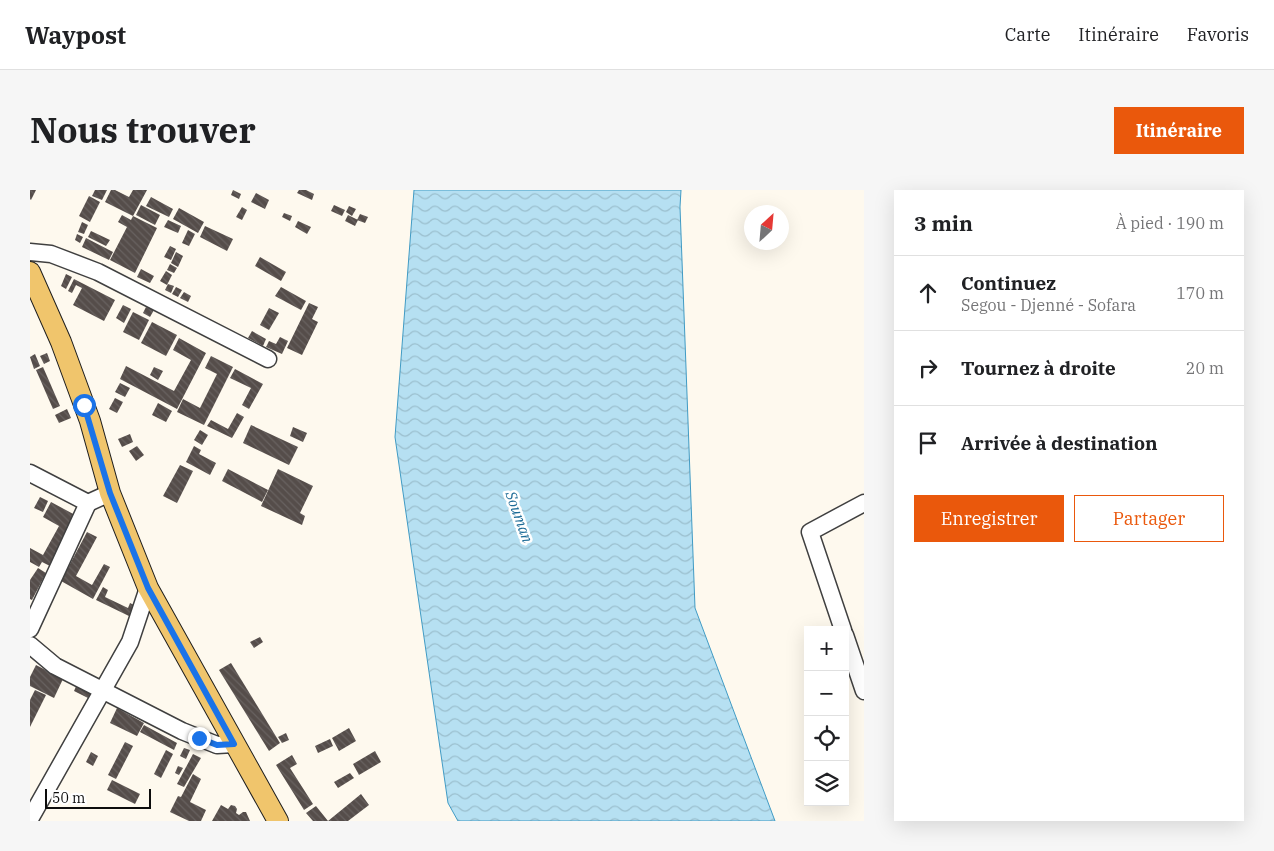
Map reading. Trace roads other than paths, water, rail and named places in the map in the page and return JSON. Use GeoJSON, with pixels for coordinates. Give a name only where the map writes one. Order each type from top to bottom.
{"type":"FeatureCollection","features":[{"type":"Feature","properties":{"kind":"main road"},"geometry":{"type":"LineString","coordinates":[[30,272],[61,342],[90,421],[110,493],[148,588],[278,821]]}},
{"type":"Feature","properties":{"kind":"street"},"geometry":{"type":"LineString","coordinates":[[30,252],[51,254],[98,272],[268,359]]}},
{"type":"Feature","properties":{"kind":"street"},"geometry":{"type":"LineString","coordinates":[[30,473],[88,503]]}},
{"type":"Feature","properties":{"kind":"street"},"geometry":{"type":"LineString","coordinates":[[30,629],[88,503],[110,493]]}},
{"type":"Feature","properties":{"kind":"street"},"geometry":{"type":"LineString","coordinates":[[842,626],[810,532],[864,504]]}},
{"type":"Feature","properties":{"kind":"street"},"geometry":{"type":"LineString","coordinates":[[30,819],[130,642],[148,588]]}},
{"type":"Feature","properties":{"kind":"street"},"geometry":{"type":"LineString","coordinates":[[30,645],[54,666],[182,731],[217,745],[234,744]]}},
{"type":"Feature","properties":{"kind":"street"},"geometry":{"type":"LineString","coordinates":[[849,647],[864,691]]}},
{"type":"Feature","properties":{"kind":"water","name":"Souman"},"geometry":{"type":"Polygon","coordinates":[[[414,190],[681,190],[680,207],[695,608],[775,821],[458,821],[448,803],[395,437],[414,190]]]}}]}
